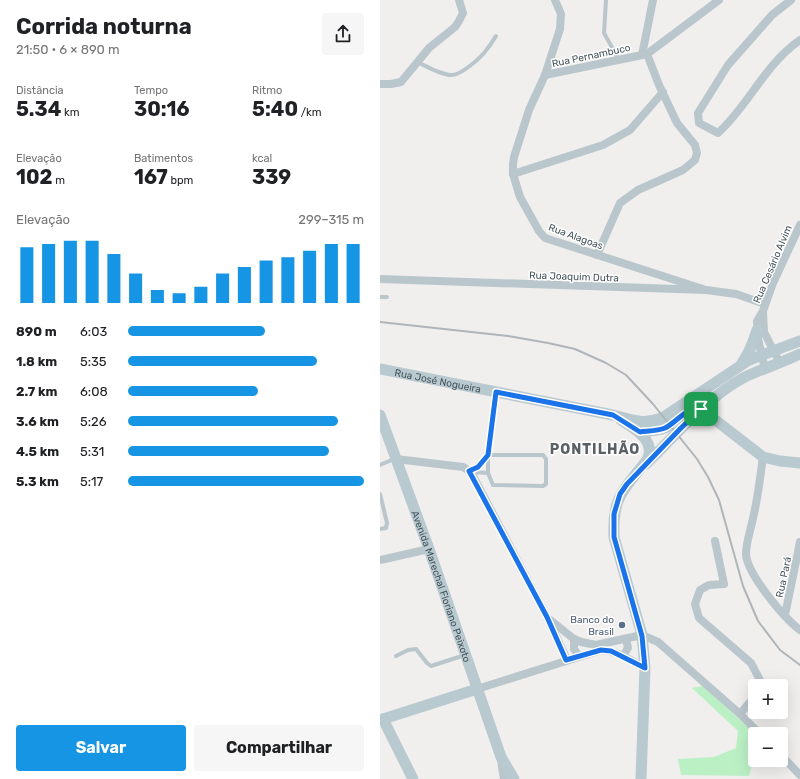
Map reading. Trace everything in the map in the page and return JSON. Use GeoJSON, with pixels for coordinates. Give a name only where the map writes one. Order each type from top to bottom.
{"type":"FeatureCollection","features":[{"type":"Feature","properties":{"kind":"main road"},"geometry":{"type":"LineString","coordinates":[[739,366],[747,356],[753,344],[756,330]]}},
{"type":"Feature","properties":{"kind":"main road"},"geometry":{"type":"LineString","coordinates":[[739,366],[773,350],[800,341]]}},
{"type":"Feature","properties":{"kind":"main road"},"geometry":{"type":"LineString","coordinates":[[636,474],[701,409],[726,390],[743,378],[800,354]]}},
{"type":"Feature","properties":{"kind":"main road","name":"Rua José Nogueira"},"geometry":{"type":"LineString","coordinates":[[380,369],[648,422],[662,418],[739,366]]}},
{"type":"Feature","properties":{"kind":"main road"},"geometry":{"type":"LineString","coordinates":[[640,432],[664,428],[691,409],[696,408],[701,409],[763,457],[780,461],[800,463]]}},
{"type":"Feature","properties":{"kind":"main road"},"geometry":{"type":"LineString","coordinates":[[613,415],[640,432],[648,446],[649,455],[620,494],[614,514],[613,532],[642,636],[645,668],[641,779]]}},
{"type":"Feature","properties":{"kind":"main road","name":"Avenida Marechal Floriano Peixoto"},"geometry":{"type":"LineString","coordinates":[[380,416],[501,757],[514,779]]}},
{"type":"Feature","properties":{"kind":"main road"},"geometry":{"type":"LineString","coordinates":[[413,779],[382,720],[477,689]]}},
{"type":"Feature","properties":{"kind":"street"},"geometry":{"type":"LineString","coordinates":[[380,84],[400,82],[434,43],[455,27],[460,21],[462,13],[459,0]]}},
{"type":"Feature","properties":{"kind":"street","name":"Rua Alagoas"},"geometry":{"type":"LineString","coordinates":[[555,0],[561,14],[560,29],[545,75],[527,117],[514,157],[513,174],[523,204],[545,238],[706,290]]}},
{"type":"Feature","properties":{"kind":"street"},"geometry":{"type":"LineString","coordinates":[[596,255],[620,203],[638,190],[683,170],[695,160],[697,153],[695,145],[678,123],[644,54],[653,0]]}},
{"type":"Feature","properties":{"kind":"street"},"geometry":{"type":"LineString","coordinates":[[644,54],[719,0]]}},
{"type":"Feature","properties":{"kind":"street"},"geometry":{"type":"LineString","coordinates":[[791,0],[772,15],[728,65],[698,113],[699,123],[718,133],[727,124],[765,72],[800,40]]}},
{"type":"Feature","properties":{"kind":"street","name":"Rua Pernambuco"},"geometry":{"type":"LineString","coordinates":[[545,75],[644,54]]}},
{"type":"Feature","properties":{"kind":"street"},"geometry":{"type":"LineString","coordinates":[[513,174],[603,145],[630,130],[663,92]]}},
{"type":"Feature","properties":{"kind":"street","name":"Rua Cesário Alvim"},"geometry":{"type":"LineString","coordinates":[[756,330],[758,318],[764,308],[773,282],[800,225]]}},
{"type":"Feature","properties":{"kind":"street","name":"Rua Joaquim Dutra"},"geometry":{"type":"LineString","coordinates":[[380,278],[706,290],[736,294],[764,308]]}},
{"type":"Feature","properties":{"kind":"street"},"geometry":{"type":"LineString","coordinates":[[764,308],[764,332],[780,363]]}},
{"type":"Feature","properties":{"kind":"street"},"geometry":{"type":"LineString","coordinates":[[756,330],[766,369]]}},
{"type":"Feature","properties":{"kind":"street"},"geometry":{"type":"LineString","coordinates":[[763,457],[754,517],[746,554],[754,574],[776,608],[800,630]]}},
{"type":"Feature","properties":{"kind":"street"},"geometry":{"type":"LineString","coordinates":[[396,459],[463,467],[470,471],[547,617],[566,660]]}},
{"type":"Feature","properties":{"kind":"street"},"geometry":{"type":"LineString","coordinates":[[715,541],[724,584],[709,585],[700,590],[695,604],[699,618],[751,663],[759,679]]}},
{"type":"Feature","properties":{"kind":"street","name":"Rua Pará"},"geometry":{"type":"LineString","coordinates":[[785,615],[800,542]]}},
{"type":"Feature","properties":{"kind":"street"},"geometry":{"type":"LineString","coordinates":[[380,560],[428,549]]}},
{"type":"Feature","properties":{"kind":"street"},"geometry":{"type":"LineString","coordinates":[[547,617],[574,639],[596,645],[642,636],[658,642],[753,727]]}},
{"type":"Feature","properties":{"kind":"street"},"geometry":{"type":"LineString","coordinates":[[574,639],[574,649],[579,656]]}},
{"type":"Feature","properties":{"kind":"street"},"geometry":{"type":"LineString","coordinates":[[623,656],[628,648],[626,639]]}},
{"type":"Feature","properties":{"kind":"street"},"geometry":{"type":"LineString","coordinates":[[477,689],[601,650],[611,651],[645,668]]}},
{"type":"Feature","properties":{"kind":"street"},"geometry":{"type":"LineString","coordinates":[[740,714],[748,704]]}},
{"type":"Feature","properties":{"kind":"street","name":"Avenida Marechal Floriano Peixoto"},"geometry":{"type":"LineString","coordinates":[[501,757],[504,779]]}},
{"type":"Feature","properties":{"kind":"street"},"geometry":{"type":"LineString","coordinates":[[788,762],[800,775]]}},
{"type":"Feature","properties":{"kind":"lane"},"geometry":{"type":"LineString","coordinates":[[606,0],[604,33],[619,60]]}},
{"type":"Feature","properties":{"kind":"lane"},"geometry":{"type":"LineString","coordinates":[[417,62],[444,74],[458,74],[483,54],[496,36]]}},
{"type":"Feature","properties":{"kind":"lane"},"geometry":{"type":"LineString","coordinates":[[380,297],[387,297]]}},
{"type":"Feature","properties":{"kind":"lane"},"geometry":{"type":"LineString","coordinates":[[488,455],[543,455],[546,459],[546,484],[543,486],[495,486],[491,483],[488,473],[488,455],[496,392]]}},
{"type":"Feature","properties":{"kind":"lane"},"geometry":{"type":"LineString","coordinates":[[470,471],[478,467],[488,455]]}},
{"type":"Feature","properties":{"kind":"lane"},"geometry":{"type":"LineString","coordinates":[[380,465],[396,459]]}},
{"type":"Feature","properties":{"kind":"lane"},"geometry":{"type":"LineString","coordinates":[[470,471],[488,473]]}},
{"type":"Feature","properties":{"kind":"lane"},"geometry":{"type":"LineString","coordinates":[[380,494],[387,526],[380,530]]}},
{"type":"Feature","properties":{"kind":"lane"},"geometry":{"type":"LineString","coordinates":[[396,656],[408,650],[416,649],[431,666],[465,655]]}},
{"type":"Feature","properties":{"kind":"green space"},"geometry":{"type":"Polygon","coordinates":[[[703,686],[748,728],[748,767],[751,767],[749,776],[681,775],[678,759],[714,757],[736,748],[738,731],[692,688],[703,686]]]}},
{"type":"Feature","properties":{"kind":"railway"},"geometry":{"type":"LineString","coordinates":[[380,322],[508,336],[548,343],[575,349],[606,363],[626,375],[653,404],[697,459],[708,477],[719,500],[743,586],[758,621],[780,650],[800,665]]}},
{"type":"Feature","properties":{"kind":"place","name":"Banco do Brasil"},"geometry":{"type":"Point","coordinates":[622,625]}},
{"type":"Feature","properties":{"kind":"district","name":"PONTILHÃO"},"geometry":{"type":"Point","coordinates":[595,449]}},
{"type":"Feature","properties":{"kind":"route"},"geometry":{"type":"LineString","coordinates":[[496,392],[613,415],[640,432],[654,431],[664,428],[691,409],[701,409],[627,484],[620,494],[616,504],[613,526],[614,537],[642,636],[645,668],[611,651],[601,650],[566,660],[547,617],[471,472],[469,471],[478,467],[488,455],[496,392]]}}]}
